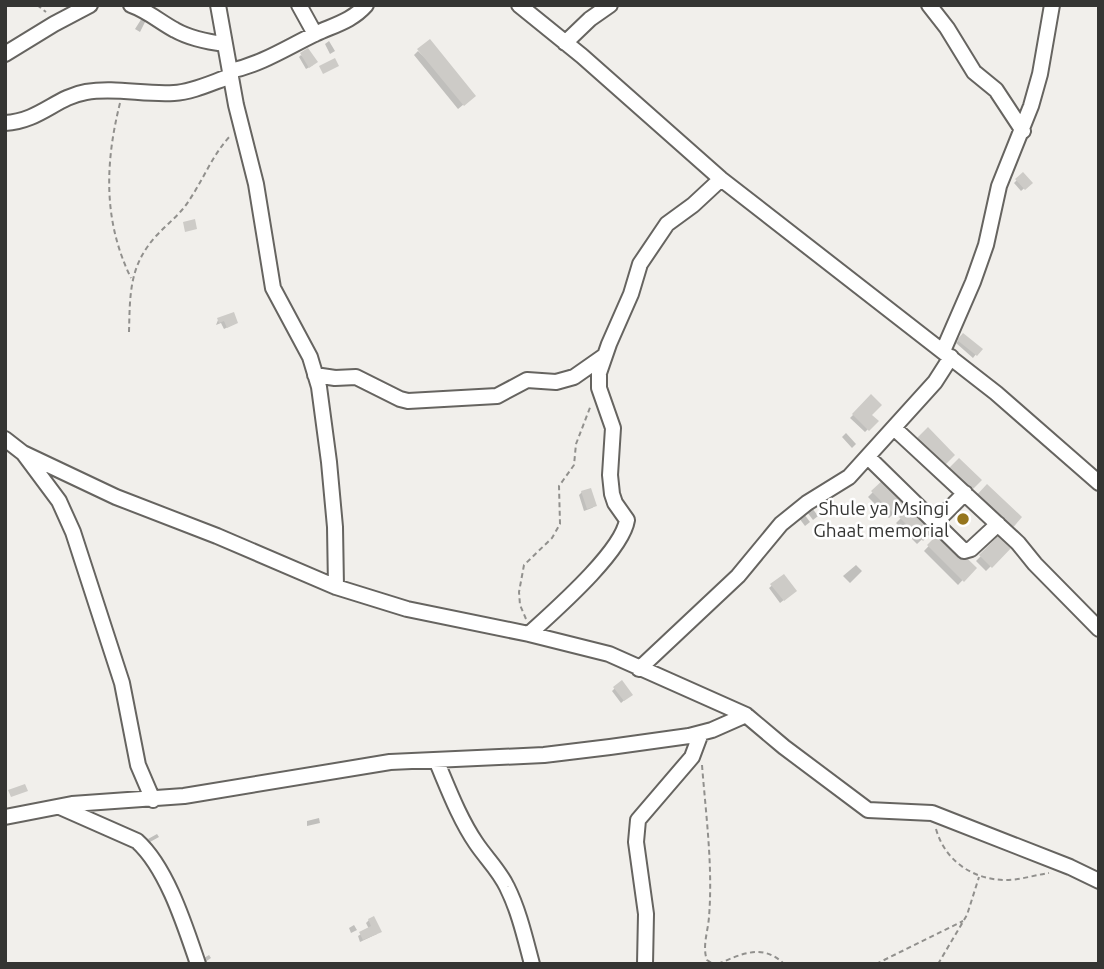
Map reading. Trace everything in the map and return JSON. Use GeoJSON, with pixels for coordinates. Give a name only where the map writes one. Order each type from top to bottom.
{"type":"FeatureCollection","features":[{"type":"Feature","properties":{"kind":"street"},"geometry":{"type":"LineString","coordinates":[[5,54],[90,5]]}},
{"type":"Feature","properties":{"kind":"street"},"geometry":{"type":"LineString","coordinates":[[131,5],[149,12],[174,30],[190,37],[225,44]]}},
{"type":"Feature","properties":{"kind":"street"},"geometry":{"type":"LineString","coordinates":[[218,5],[256,184],[273,288],[310,357],[315,375],[330,462],[337,550],[336,587]]}},
{"type":"Feature","properties":{"kind":"street"},"geometry":{"type":"LineString","coordinates":[[299,5],[315,34]]}},
{"type":"Feature","properties":{"kind":"street"},"geometry":{"type":"LineString","coordinates":[[5,122],[42,114],[56,104],[83,92],[182,92],[259,64],[354,17],[366,5]]}},
{"type":"Feature","properties":{"kind":"street"},"geometry":{"type":"LineString","coordinates":[[519,5],[721,179],[1041,430],[1099,483]]}},
{"type":"Feature","properties":{"kind":"street"},"geometry":{"type":"LineString","coordinates":[[528,5],[541,22]]}},
{"type":"Feature","properties":{"kind":"street"},"geometry":{"type":"LineString","coordinates":[[565,43],[590,19],[610,5]]}},
{"type":"Feature","properties":{"kind":"street"},"geometry":{"type":"LineString","coordinates":[[929,5],[947,28],[974,72],[996,90],[1023,131]]}},
{"type":"Feature","properties":{"kind":"street"},"geometry":{"type":"LineString","coordinates":[[639,669],[738,576],[781,524],[807,503],[849,477],[935,382],[986,245],[999,186],[1023,131],[1040,74],[1052,5]]}},
{"type":"Feature","properties":{"kind":"street"},"geometry":{"type":"LineString","coordinates":[[532,631],[606,557],[625,530],[627,520],[612,494],[610,475],[613,428],[598,388],[599,373],[631,294],[640,264],[667,224],[721,179]]}},
{"type":"Feature","properties":{"kind":"street"},"geometry":{"type":"LineString","coordinates":[[315,375],[356,377],[408,401],[497,397],[527,380],[556,382],[574,377],[605,355]]}},
{"type":"Feature","properties":{"kind":"street"},"geometry":{"type":"LineString","coordinates":[[894,428],[1018,543],[1099,629]]}},
{"type":"Feature","properties":{"kind":"street"},"geometry":{"type":"LineString","coordinates":[[5,439],[23,453],[116,497],[217,536],[336,587],[407,609],[532,631],[610,654],[746,715],[869,810],[932,813],[1099,881]]}},
{"type":"Feature","properties":{"kind":"street"},"geometry":{"type":"LineString","coordinates":[[23,453],[59,501],[73,532],[122,683],[138,765],[153,800]]}},
{"type":"Feature","properties":{"kind":"street"},"geometry":{"type":"LineString","coordinates":[[868,457],[966,552],[998,524]]}},
{"type":"Feature","properties":{"kind":"street"},"geometry":{"type":"LineString","coordinates":[[935,523],[965,494]]}},
{"type":"Feature","properties":{"kind":"street"},"geometry":{"type":"LineString","coordinates":[[5,817],[60,806],[153,800],[292,780],[390,762],[544,755],[701,733],[746,715]]}},
{"type":"Feature","properties":{"kind":"street"},"geometry":{"type":"LineString","coordinates":[[645,964],[646,914],[636,842],[638,820],[692,757],[701,733]]}},
{"type":"Feature","properties":{"kind":"street"},"geometry":{"type":"LineString","coordinates":[[436,760],[468,829],[497,869],[518,910],[532,964]]}},
{"type":"Feature","properties":{"kind":"street"},"geometry":{"type":"LineString","coordinates":[[60,806],[137,841],[145,848],[160,871],[198,964]]}},
{"type":"Feature","properties":{"kind":"path"},"geometry":{"type":"LineString","coordinates":[[123,90],[110,154],[109,191],[115,229],[132,279]]}},
{"type":"Feature","properties":{"kind":"path"},"geometry":{"type":"LineString","coordinates":[[129,332],[135,268],[153,239],[181,213],[217,153],[242,124]]}},
{"type":"Feature","properties":{"kind":"path"},"geometry":{"type":"LineString","coordinates":[[532,631],[520,605],[521,576],[524,565],[552,538],[560,524],[559,486],[574,465],[576,444],[598,388]]}},
{"type":"Feature","properties":{"kind":"path"},"geometry":{"type":"LineString","coordinates":[[702,764],[710,863],[710,909],[704,950],[707,960],[713,964]]}},
{"type":"Feature","properties":{"kind":"path"},"geometry":{"type":"LineString","coordinates":[[932,813],[938,836],[947,853],[960,867],[979,877],[1006,880],[1070,867]]}},
{"type":"Feature","properties":{"kind":"path"},"geometry":{"type":"LineString","coordinates":[[938,964],[972,903],[979,877]]}},
{"type":"Feature","properties":{"kind":"path"},"geometry":{"type":"LineString","coordinates":[[876,964],[963,921]]}},
{"type":"Feature","properties":{"kind":"path"},"geometry":{"type":"LineString","coordinates":[[718,964],[761,951],[776,956],[784,964]]}},
{"type":"Feature","properties":{"kind":"building"},"geometry":{"type":"Polygon","coordinates":[[[430,39],[476,96],[464,106],[417,49],[430,39]]]}},
{"type":"Feature","properties":{"kind":"building"},"geometry":{"type":"Polygon","coordinates":[[[308,48],[318,62],[309,68],[300,53],[308,48]]]}},
{"type":"Feature","properties":{"kind":"building"},"geometry":{"type":"Polygon","coordinates":[[[335,58],[339,66],[323,74],[319,66],[335,58]]]}},
{"type":"Feature","properties":{"kind":"building"},"geometry":{"type":"Polygon","coordinates":[[[1023,172],[1033,183],[1025,190],[1015,179],[1023,172]]]}},
{"type":"Feature","properties":{"kind":"building"},"geometry":{"type":"Polygon","coordinates":[[[195,219],[197,229],[185,232],[183,222],[195,219]]]}},
{"type":"Feature","properties":{"kind":"building"},"geometry":{"type":"Polygon","coordinates":[[[234,312],[238,323],[227,328],[224,321],[219,323],[217,318],[234,312]]]}},
{"type":"Feature","properties":{"kind":"building"},"geometry":{"type":"Polygon","coordinates":[[[963,333],[983,349],[977,356],[957,340],[963,333]]]}},
{"type":"Feature","properties":{"kind":"building"},"geometry":{"type":"Polygon","coordinates":[[[871,394],[882,405],[872,415],[879,421],[869,431],[852,414],[871,394]]]}},
{"type":"Feature","properties":{"kind":"building"},"geometry":{"type":"Polygon","coordinates":[[[928,427],[955,455],[943,467],[915,440],[928,427]]]}},
{"type":"Feature","properties":{"kind":"building"},"geometry":{"type":"Polygon","coordinates":[[[959,458],[982,480],[970,492],[947,470],[959,458]]]}},
{"type":"Feature","properties":{"kind":"building"},"geometry":{"type":"Polygon","coordinates":[[[884,479],[907,502],[895,515],[871,491],[884,479]]]}},
{"type":"Feature","properties":{"kind":"building"},"geometry":{"type":"Polygon","coordinates":[[[987,484],[1022,517],[1010,531],[974,498],[987,484]]]}},
{"type":"Feature","properties":{"kind":"building"},"geometry":{"type":"Polygon","coordinates":[[[591,488],[597,506],[587,509],[581,491],[591,488]]]}},
{"type":"Feature","properties":{"kind":"building"},"geometry":{"type":"Polygon","coordinates":[[[912,504],[936,528],[923,541],[899,517],[912,504]]]}},
{"type":"Feature","properties":{"kind":"building"},"geometry":{"type":"Polygon","coordinates":[[[940,532],[977,568],[964,582],[927,545],[940,532]]]}},
{"type":"Feature","properties":{"kind":"building"},"geometry":{"type":"Polygon","coordinates":[[[1002,532],[1015,544],[992,568],[979,555],[1002,532]]]}},
{"type":"Feature","properties":{"kind":"building"},"geometry":{"type":"Polygon","coordinates":[[[784,574],[797,591],[784,601],[770,584],[784,574]]]}},
{"type":"Feature","properties":{"kind":"building"},"geometry":{"type":"Polygon","coordinates":[[[622,680],[633,695],[624,701],[613,687],[622,680]]]}},
{"type":"Feature","properties":{"kind":"building"},"geometry":{"type":"Polygon","coordinates":[[[25,784],[28,791],[11,797],[8,790],[25,784]]]}},
{"type":"Feature","properties":{"kind":"building"},"geometry":{"type":"Polygon","coordinates":[[[374,916],[382,932],[363,940],[359,932],[371,926],[368,919],[374,916]]]}},
{"type":"Feature","properties":{"kind":"place","name":"Shule ya Msingi Ghaat memorial"},"geometry":{"type":"Point","coordinates":[963,519]}}]}
